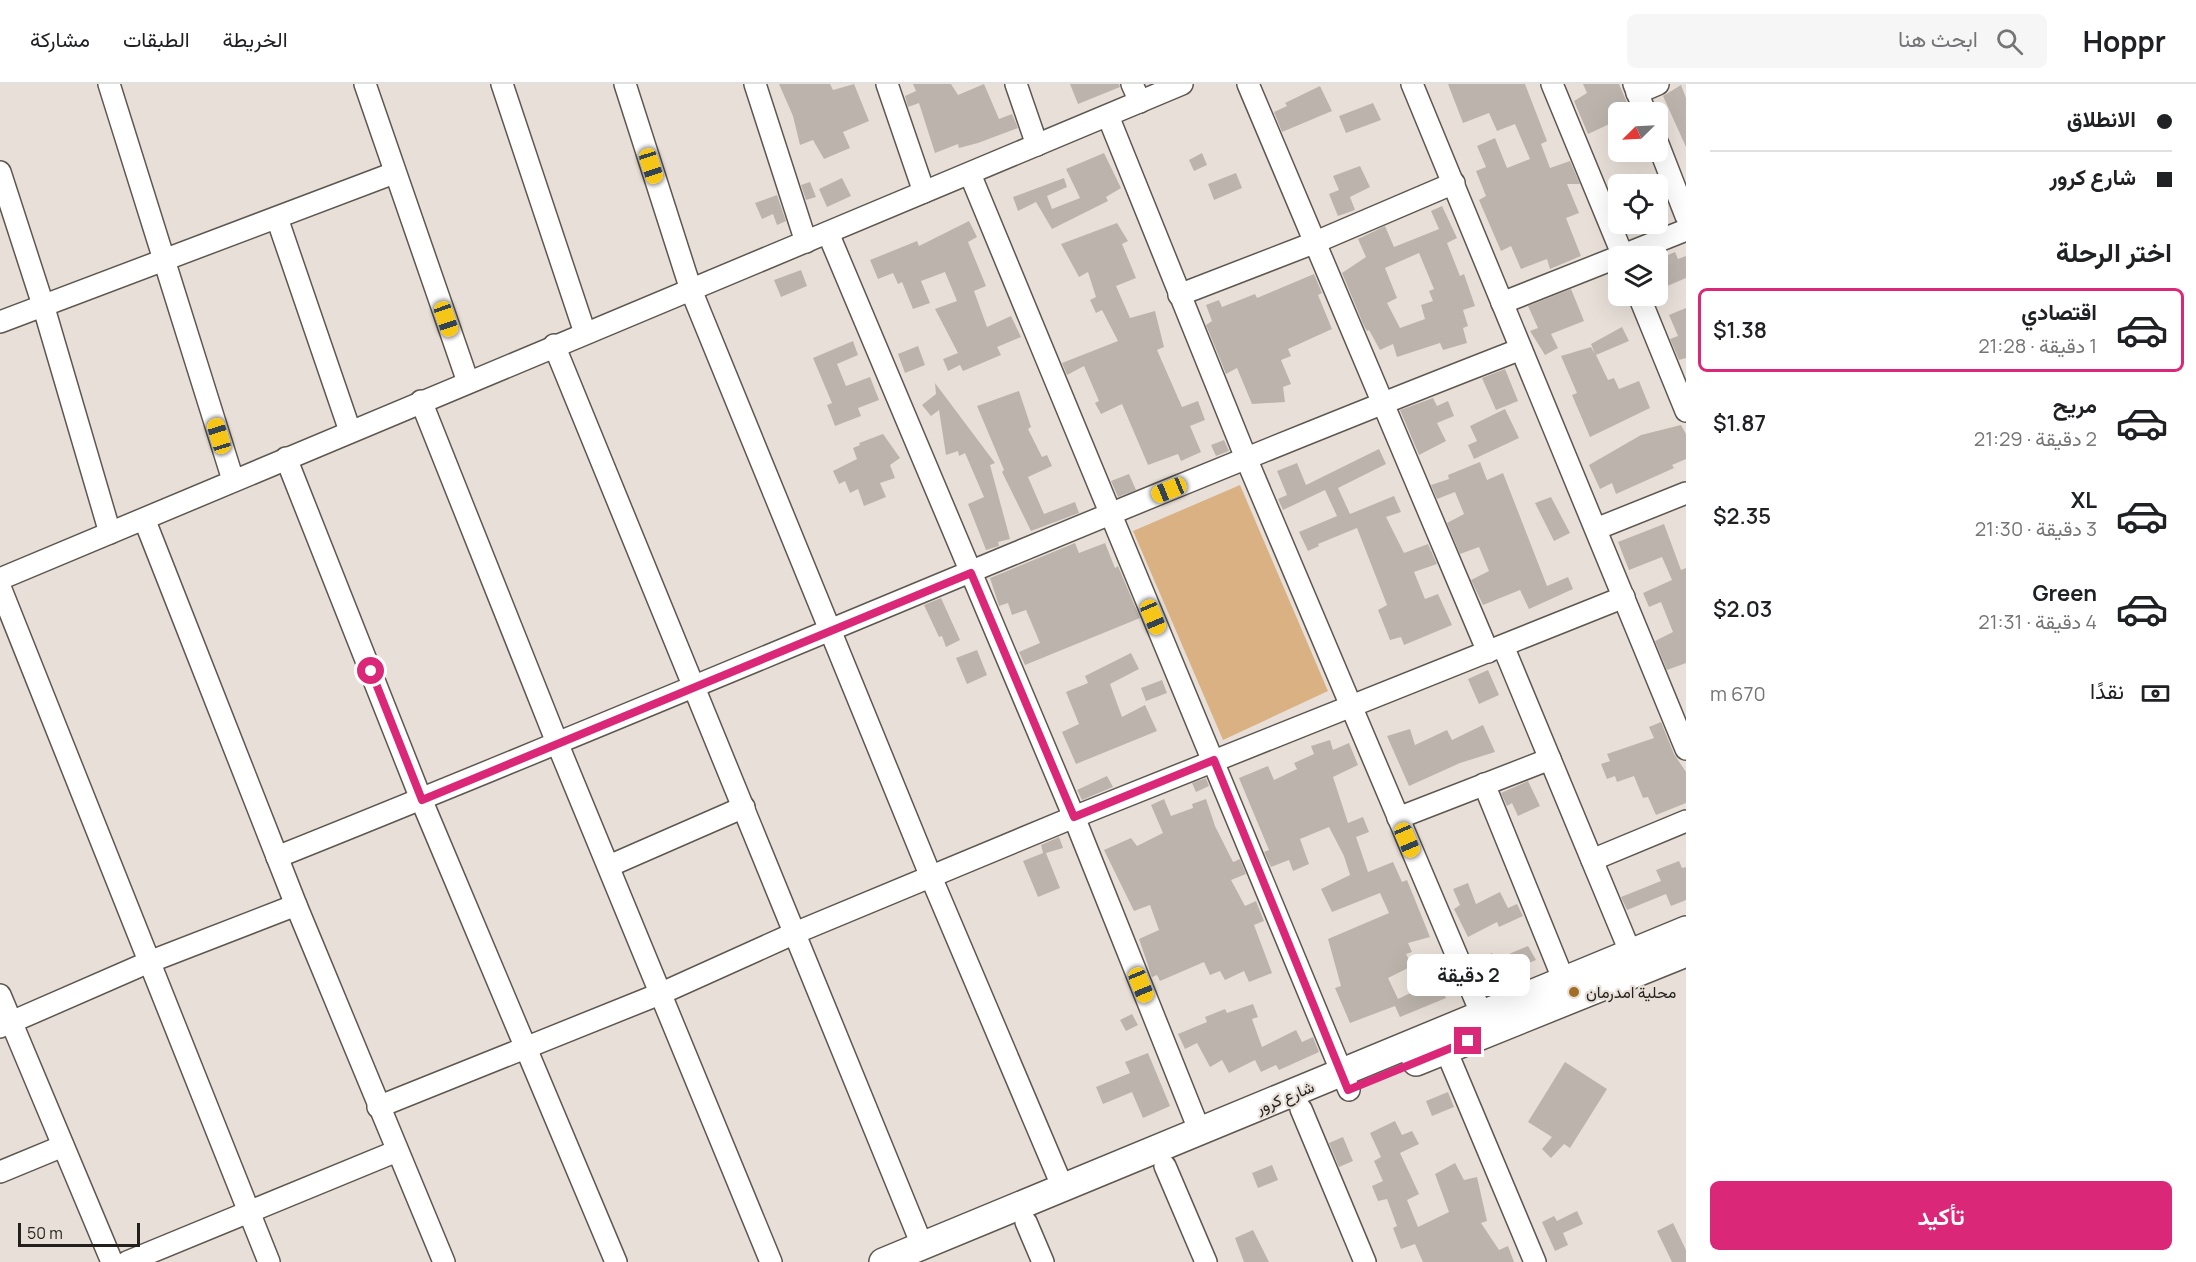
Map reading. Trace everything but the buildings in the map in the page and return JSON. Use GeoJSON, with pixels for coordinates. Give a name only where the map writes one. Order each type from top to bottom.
{"type":"FeatureCollection","features":[{"type":"Feature","properties":{"kind":"main road","name":"شارع كرور"},"geometry":{"type":"LineString","coordinates":[[926,1253],[1063,1188],[1200,1132],[1345,1081],[1610,973],[1631,954],[1686,930]]}},
{"type":"Feature","properties":{"kind":"main road","name":"شارع كرور"},"geometry":{"type":"LineString","coordinates":[[1486,1023],[1564,981],[1610,973],[1686,953]]}},
{"type":"Feature","properties":{"kind":"main road","name":"شارع كرور"},"geometry":{"type":"LineString","coordinates":[[883,1262],[926,1253],[1026,1222],[1301,1109],[1345,1081]]}},
{"type":"Feature","properties":{"kind":"street"},"geometry":{"type":"LineString","coordinates":[[109,84],[233,480]]}},
{"type":"Feature","properties":{"kind":"street"},"geometry":{"type":"LineString","coordinates":[[365,84],[468,382]]}},
{"type":"Feature","properties":{"kind":"street"},"geometry":{"type":"LineString","coordinates":[[502,84],[585,333]]}},
{"type":"Feature","properties":{"kind":"street"},"geometry":{"type":"LineString","coordinates":[[625,84],[691,290],[931,877],[1063,1188]]}},
{"type":"Feature","properties":{"kind":"street"},"geometry":{"type":"LineString","coordinates":[[755,84],[806,242]]}},
{"type":"Feature","properties":{"kind":"street"},"geometry":{"type":"LineString","coordinates":[[887,84],[924,192]]}},
{"type":"Feature","properties":{"kind":"street"},"geometry":{"type":"LineString","coordinates":[[1016,84],[1037,145]]}},
{"type":"Feature","properties":{"kind":"street"},"geometry":{"type":"LineString","coordinates":[[0,579],[110,533],[145,521],[233,480],[554,345],[1108,116],[1136,93],[1182,84]]}},
{"type":"Feature","properties":{"kind":"street"},"geometry":{"type":"LineString","coordinates":[[1248,84],[1382,403],[1495,649],[1550,759],[1631,954]]}},
{"type":"Feature","properties":{"kind":"street"},"geometry":{"type":"LineString","coordinates":[[1412,84],[1686,749]]}},
{"type":"Feature","properties":{"kind":"street"},"geometry":{"type":"LineString","coordinates":[[1552,84],[1617,246]]}},
{"type":"Feature","properties":{"kind":"street"},"geometry":{"type":"LineString","coordinates":[[1639,96],[1658,84]]}},
{"type":"Feature","properties":{"kind":"street"},"geometry":{"type":"LineString","coordinates":[[1108,116],[1246,458],[1486,1023]]}},
{"type":"Feature","properties":{"kind":"street"},"geometry":{"type":"LineString","coordinates":[[1665,162],[1686,216]]}},
{"type":"Feature","properties":{"kind":"street"},"geometry":{"type":"LineString","coordinates":[[0,172],[44,308],[110,533]]}},
{"type":"Feature","properties":{"kind":"street"},"geometry":{"type":"LineString","coordinates":[[0,322],[44,308],[164,259],[394,173]]}},
{"type":"Feature","properties":{"kind":"street"},"geometry":{"type":"LineString","coordinates":[[970,174],[1345,1081]]}},
{"type":"Feature","properties":{"kind":"street"},"geometry":{"type":"LineString","coordinates":[[1179,295],[1316,242],[1454,183]]}},
{"type":"Feature","properties":{"kind":"street"},"geometry":{"type":"LineString","coordinates":[[277,218],[350,431]]}},
{"type":"Feature","properties":{"kind":"street"},"geometry":{"type":"LineString","coordinates":[[1647,246],[1686,230]]}},
{"type":"Feature","properties":{"kind":"street"},"geometry":{"type":"LineString","coordinates":[[828,233],[1074,817],[1200,1132]]}},
{"type":"Feature","properties":{"kind":"street"},"geometry":{"type":"LineString","coordinates":[[1502,303],[1608,262]]}},
{"type":"Feature","properties":{"kind":"street"},"geometry":{"type":"LineString","coordinates":[[1643,306],[1686,411]]}},
{"type":"Feature","properties":{"kind":"street"},"geometry":{"type":"LineString","coordinates":[[554,345],[926,1253]]}},
{"type":"Feature","properties":{"kind":"street"},"geometry":{"type":"LineString","coordinates":[[277,857],[558,745],[1246,458],[1521,349]]}},
{"type":"Feature","properties":{"kind":"street"},"geometry":{"type":"LineString","coordinates":[[421,401],[558,745],[771,1262]]}},
{"type":"Feature","properties":{"kind":"street"},"geometry":{"type":"LineString","coordinates":[[286,458],[422,800],[616,1262]]}},
{"type":"Feature","properties":{"kind":"street"},"geometry":{"type":"LineString","coordinates":[[1596,529],[1686,493]]}},
{"type":"Feature","properties":{"kind":"street"},"geometry":{"type":"LineString","coordinates":[[145,521],[296,905],[444,1262]]}},
{"type":"Feature","properties":{"kind":"street"},"geometry":{"type":"LineString","coordinates":[[0,587],[269,1262]]}},
{"type":"Feature","properties":{"kind":"street"},"geometry":{"type":"LineString","coordinates":[[378,1107],[662,993],[795,933],[1074,817],[1624,597]]}},
{"type":"Feature","properties":{"kind":"street"},"geometry":{"type":"LineString","coordinates":[[1398,818],[1550,759]]}},
{"type":"Feature","properties":{"kind":"street"},"geometry":{"type":"LineString","coordinates":[[1484,784],[1564,981]]}},
{"type":"Feature","properties":{"kind":"street"},"geometry":{"type":"LineString","coordinates":[[609,866],[744,807]]}},
{"type":"Feature","properties":{"kind":"street"},"geometry":{"type":"LineString","coordinates":[[1592,860],[1686,821]]}},
{"type":"Feature","properties":{"kind":"street"},"geometry":{"type":"LineString","coordinates":[[5,1024],[149,963],[296,905]]}},
{"type":"Feature","properties":{"kind":"street"},"geometry":{"type":"LineString","coordinates":[[0,995],[5,1024],[63,1146],[112,1262]]}},
{"type":"Feature","properties":{"kind":"street"},"geometry":{"type":"LineString","coordinates":[[1442,1041],[1535,1262]]}},
{"type":"Feature","properties":{"kind":"street"},"geometry":{"type":"LineString","coordinates":[[1301,1109],[1365,1262]]}},
{"type":"Feature","properties":{"kind":"street"},"geometry":{"type":"LineString","coordinates":[[0,1172],[63,1146]]}},
{"type":"Feature","properties":{"kind":"street"},"geometry":{"type":"LineString","coordinates":[[128,1262],[397,1151]]}},
{"type":"Feature","properties":{"kind":"street"},"geometry":{"type":"LineString","coordinates":[[1165,1166],[1206,1262]]}},
{"type":"Feature","properties":{"kind":"street"},"geometry":{"type":"LineString","coordinates":[[1026,1222],[1043,1262]]}},
{"type":"Feature","properties":{"kind":"shaded area"},"geometry":{"type":"Polygon","coordinates":[[[1240,485],[1328,691],[1223,740],[1133,531],[1240,485]]]}},
{"type":"Feature","properties":{"kind":"place","name":"محلية امدرمان"},"geometry":{"type":"Point","coordinates":[1574,992]}},
{"type":"Feature","properties":{"kind":"route"},"geometry":{"type":"LineString","coordinates":[[371,671],[422,800],[971,573],[1074,817],[1214,760],[1348,1090],[1468,1041]]}}]}
